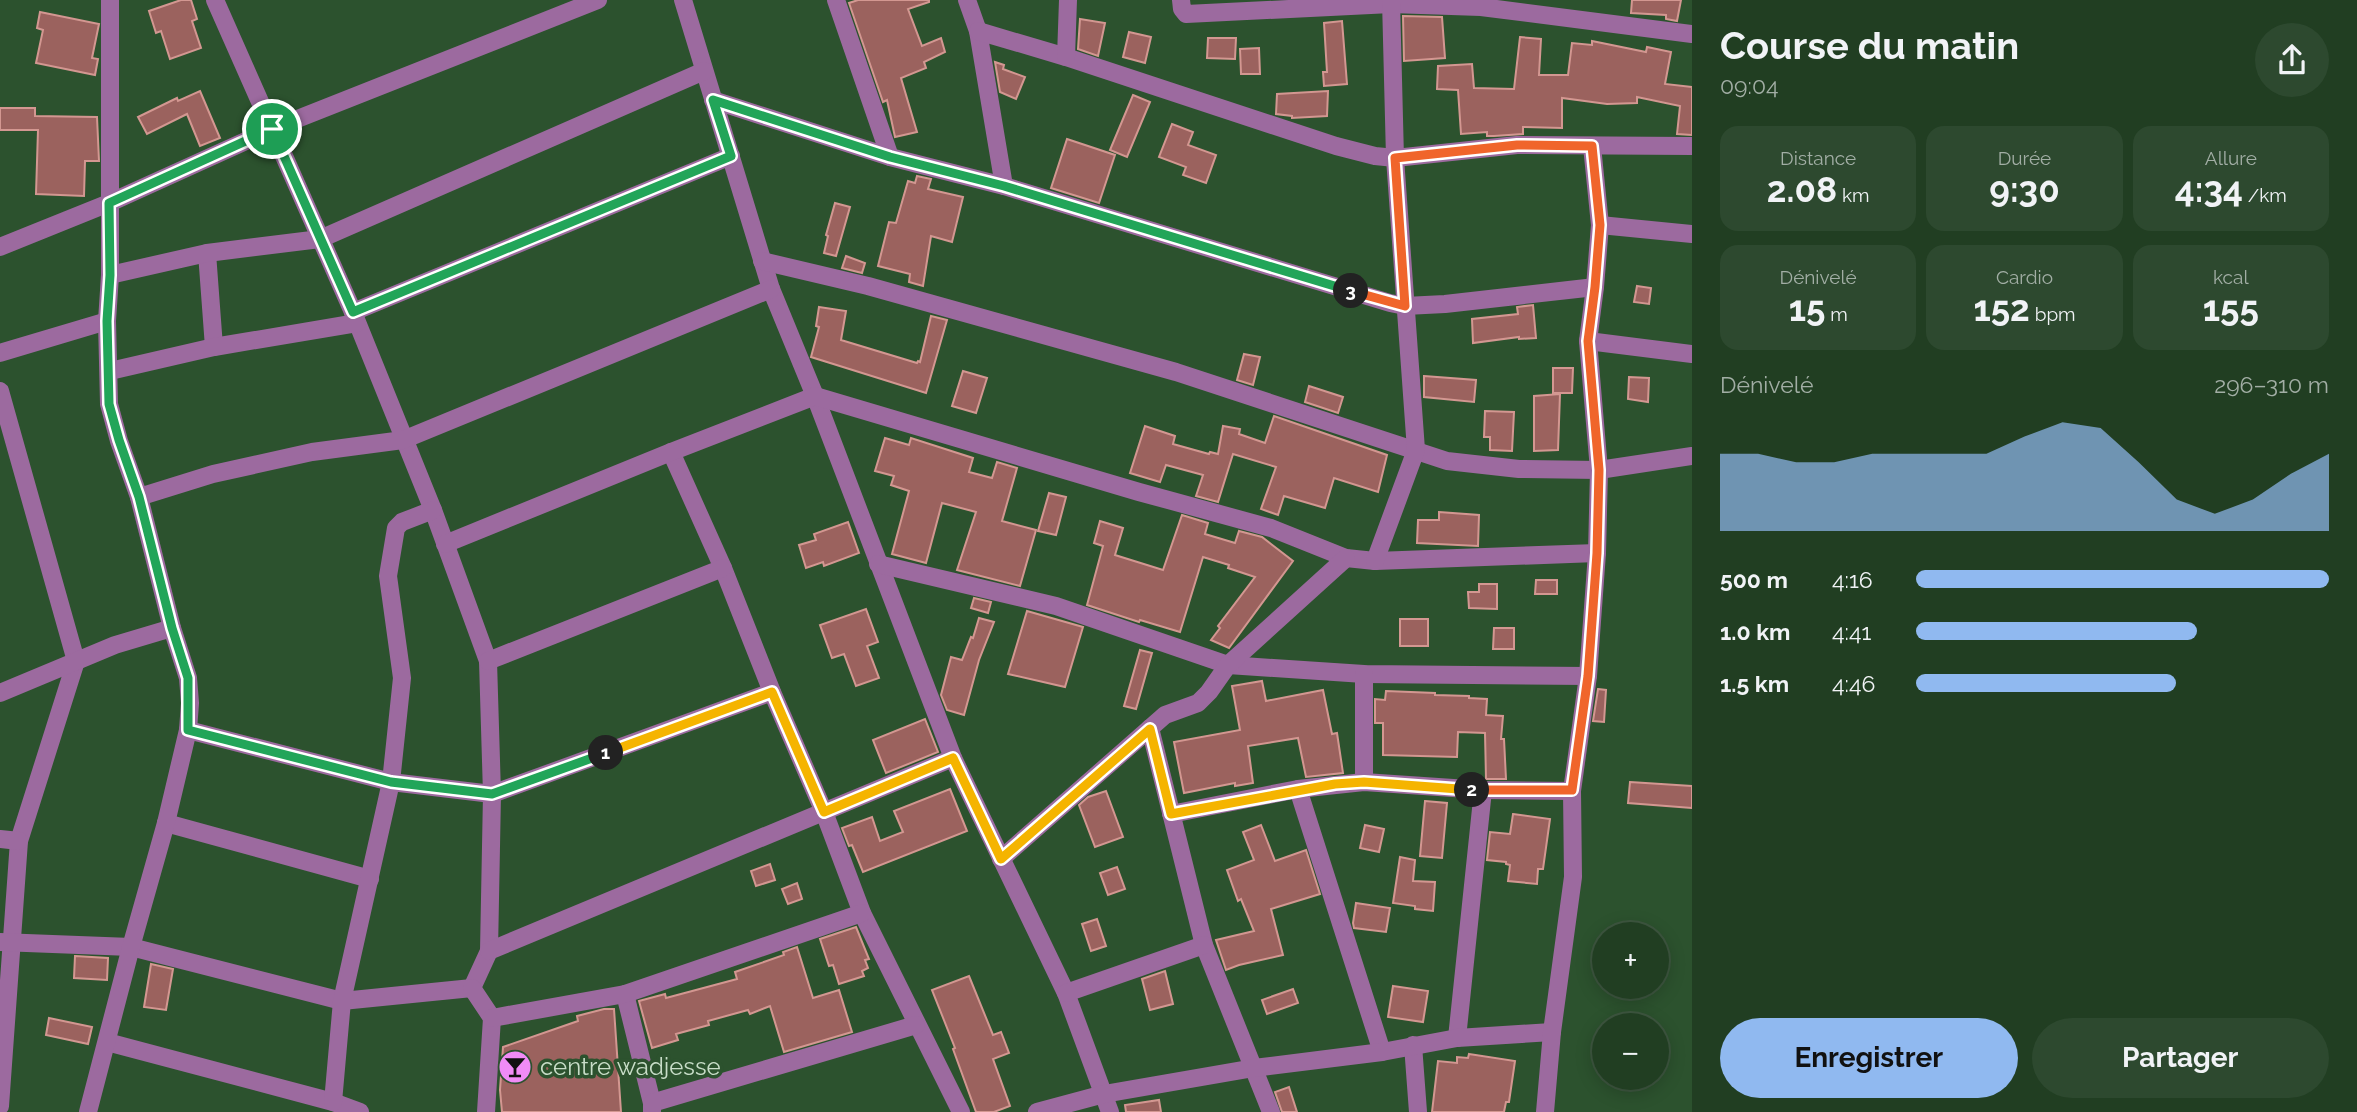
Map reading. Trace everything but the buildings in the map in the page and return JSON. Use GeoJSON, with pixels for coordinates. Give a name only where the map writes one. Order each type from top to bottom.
{"type":"FeatureCollection","features":[{"type":"Feature","properties":{"kind":"street"},"geometry":{"type":"LineString","coordinates":[[88,1112],[166,823],[188,730],[188,678],[172,628],[139,497],[109,404],[107,321],[110,275],[110,0]]}},
{"type":"Feature","properties":{"kind":"street"},"geometry":{"type":"LineString","coordinates":[[216,0],[355,317],[433,510],[488,661],[492,794],[489,951],[472,988]]}},
{"type":"Feature","properties":{"kind":"street"},"geometry":{"type":"LineString","coordinates":[[0,247],[109,203],[272,129],[598,0]]}},
{"type":"Feature","properties":{"kind":"street"},"geometry":{"type":"LineString","coordinates":[[683,0],[771,289],[815,396],[953,758],[1066,993],[1110,1112]]}},
{"type":"Feature","properties":{"kind":"street"},"geometry":{"type":"LineString","coordinates":[[836,0],[890,157]]}},
{"type":"Feature","properties":{"kind":"street"},"geometry":{"type":"LineString","coordinates":[[967,0],[978,31],[1004,186]]}},
{"type":"Feature","properties":{"kind":"street"},"geometry":{"type":"LineString","coordinates":[[1066,57],[1068,0]]}},
{"type":"Feature","properties":{"kind":"street"},"geometry":{"type":"LineString","coordinates":[[1181,0],[1186,14],[1391,2],[1481,7],[1692,34]]}},
{"type":"Feature","properties":{"kind":"street"},"geometry":{"type":"LineString","coordinates":[[1375,561],[1416,450],[1395,158],[1391,2]]}},
{"type":"Feature","properties":{"kind":"street"},"geometry":{"type":"LineString","coordinates":[[978,31],[1066,57],[1336,146],[1375,156],[1395,158],[1517,145],[1692,146]]}},
{"type":"Feature","properties":{"kind":"street"},"geometry":{"type":"LineString","coordinates":[[110,275],[207,253],[320,239],[705,71]]}},
{"type":"Feature","properties":{"kind":"street"},"geometry":{"type":"LineString","coordinates":[[713,100],[890,157],[1004,186],[1405,306],[1595,287]]}},
{"type":"Feature","properties":{"kind":"street"},"geometry":{"type":"LineString","coordinates":[[1545,1112],[1552,1032],[1573,877],[1572,790],[1588,676],[1597,553],[1599,470],[1588,341],[1600,225],[1592,146]]}},
{"type":"Feature","properties":{"kind":"street"},"geometry":{"type":"LineString","coordinates":[[110,371],[355,317],[731,156]]}},
{"type":"Feature","properties":{"kind":"street"},"geometry":{"type":"LineString","coordinates":[[1600,225],[1692,234]]}},
{"type":"Feature","properties":{"kind":"street"},"geometry":{"type":"LineString","coordinates":[[207,253],[214,347]]}},
{"type":"Feature","properties":{"kind":"street"},"geometry":{"type":"LineString","coordinates":[[762,261],[868,286],[1150,365],[1447,461],[1485,467],[1599,470],[1692,456]]}},
{"type":"Feature","properties":{"kind":"street"},"geometry":{"type":"LineString","coordinates":[[139,497],[213,474],[312,452],[403,440],[771,289]]}},
{"type":"Feature","properties":{"kind":"street"},"geometry":{"type":"LineString","coordinates":[[0,353],[107,321]]}},
{"type":"Feature","properties":{"kind":"street"},"geometry":{"type":"LineString","coordinates":[[1588,341],[1692,354]]}},
{"type":"Feature","properties":{"kind":"street"},"geometry":{"type":"LineString","coordinates":[[0,391],[76,661],[19,841],[6,942],[0,1106]]}},
{"type":"Feature","properties":{"kind":"street"},"geometry":{"type":"LineString","coordinates":[[445,544],[815,396],[1139,492],[1271,528],[1346,558],[1375,561],[1597,553]]}},
{"type":"Feature","properties":{"kind":"street"},"geometry":{"type":"LineString","coordinates":[[671,452],[723,568],[772,692],[824,812],[862,914],[961,1112]]}},
{"type":"Feature","properties":{"kind":"street"},"geometry":{"type":"LineString","coordinates":[[333,1102],[342,1001],[391,782],[402,678],[388,576],[396,528],[402,522],[433,510]]}},
{"type":"Feature","properties":{"kind":"street"},"geometry":{"type":"LineString","coordinates":[[1001,859],[1166,715],[1198,703],[1228,665],[1346,558]]}},
{"type":"Feature","properties":{"kind":"street"},"geometry":{"type":"LineString","coordinates":[[878,564],[1056,606],[1228,665],[1364,674],[1588,676]]}},
{"type":"Feature","properties":{"kind":"street"},"geometry":{"type":"LineString","coordinates":[[488,661],[723,568]]}},
{"type":"Feature","properties":{"kind":"street"},"geometry":{"type":"LineString","coordinates":[[0,693],[115,645],[172,628]]}},
{"type":"Feature","properties":{"kind":"street"},"geometry":{"type":"LineString","coordinates":[[1364,674],[1364,782]]}},
{"type":"Feature","properties":{"kind":"street"},"geometry":{"type":"LineString","coordinates":[[188,730],[391,782],[492,794],[772,692]]}},
{"type":"Feature","properties":{"kind":"street"},"geometry":{"type":"LineString","coordinates":[[1150,729],[1204,945],[1271,1112]]}},
{"type":"Feature","properties":{"kind":"street"},"geometry":{"type":"LineString","coordinates":[[489,951],[953,758]]}},
{"type":"Feature","properties":{"kind":"street"},"geometry":{"type":"LineString","coordinates":[[1171,814],[1298,789],[1364,782],[1483,790],[1572,790]]}},
{"type":"Feature","properties":{"kind":"street"},"geometry":{"type":"LineString","coordinates":[[1298,789],[1382,1052]]}},
{"type":"Feature","properties":{"kind":"street"},"geometry":{"type":"LineString","coordinates":[[1457,1038],[1483,790]]}},
{"type":"Feature","properties":{"kind":"street"},"geometry":{"type":"LineString","coordinates":[[166,823],[370,878]]}},
{"type":"Feature","properties":{"kind":"street"},"geometry":{"type":"LineString","coordinates":[[0,839],[19,841]]}},
{"type":"Feature","properties":{"kind":"street"},"geometry":{"type":"LineString","coordinates":[[492,1018],[625,994],[862,914]]}},
{"type":"Feature","properties":{"kind":"street"},"geometry":{"type":"LineString","coordinates":[[6,942],[131,947],[342,1001],[472,988]]}},
{"type":"Feature","properties":{"kind":"street"},"geometry":{"type":"LineString","coordinates":[[1066,993],[1204,945]]}},
{"type":"Feature","properties":{"kind":"street"},"geometry":{"type":"LineString","coordinates":[[472,988],[492,1018],[486,1112]]}},
{"type":"Feature","properties":{"kind":"street"},"geometry":{"type":"LineString","coordinates":[[625,994],[652,1107],[916,1025]]}},
{"type":"Feature","properties":{"kind":"street"},"geometry":{"type":"LineString","coordinates":[[1037,1112],[1104,1094],[1254,1068],[1382,1052],[1457,1038],[1552,1032]]}},
{"type":"Feature","properties":{"kind":"street"},"geometry":{"type":"LineString","coordinates":[[107,1042],[333,1102],[360,1112]]}},
{"type":"Feature","properties":{"kind":"street"},"geometry":{"type":"LineString","coordinates":[[1413,1045],[1418,1112]]}},
{"type":"Feature","properties":{"kind":"place","name":"centre wadjesse"},"geometry":{"type":"Point","coordinates":[515,1067]}},
{"type":"Feature","properties":{"kind":"route"},"geometry":{"type":"LineString","coordinates":[[713,100],[890,157],[1004,186],[1405,306],[1395,158],[1517,145],[1592,146],[1600,225],[1588,341],[1599,470],[1597,553],[1588,676],[1572,790],[1483,790],[1364,782],[1298,789],[1171,814],[1150,729],[1001,859],[953,758],[824,812],[772,692],[492,794],[391,782],[188,730],[188,678],[172,628],[139,497],[109,404],[109,203],[272,129],[353,312],[731,156],[713,100]]}}]}
